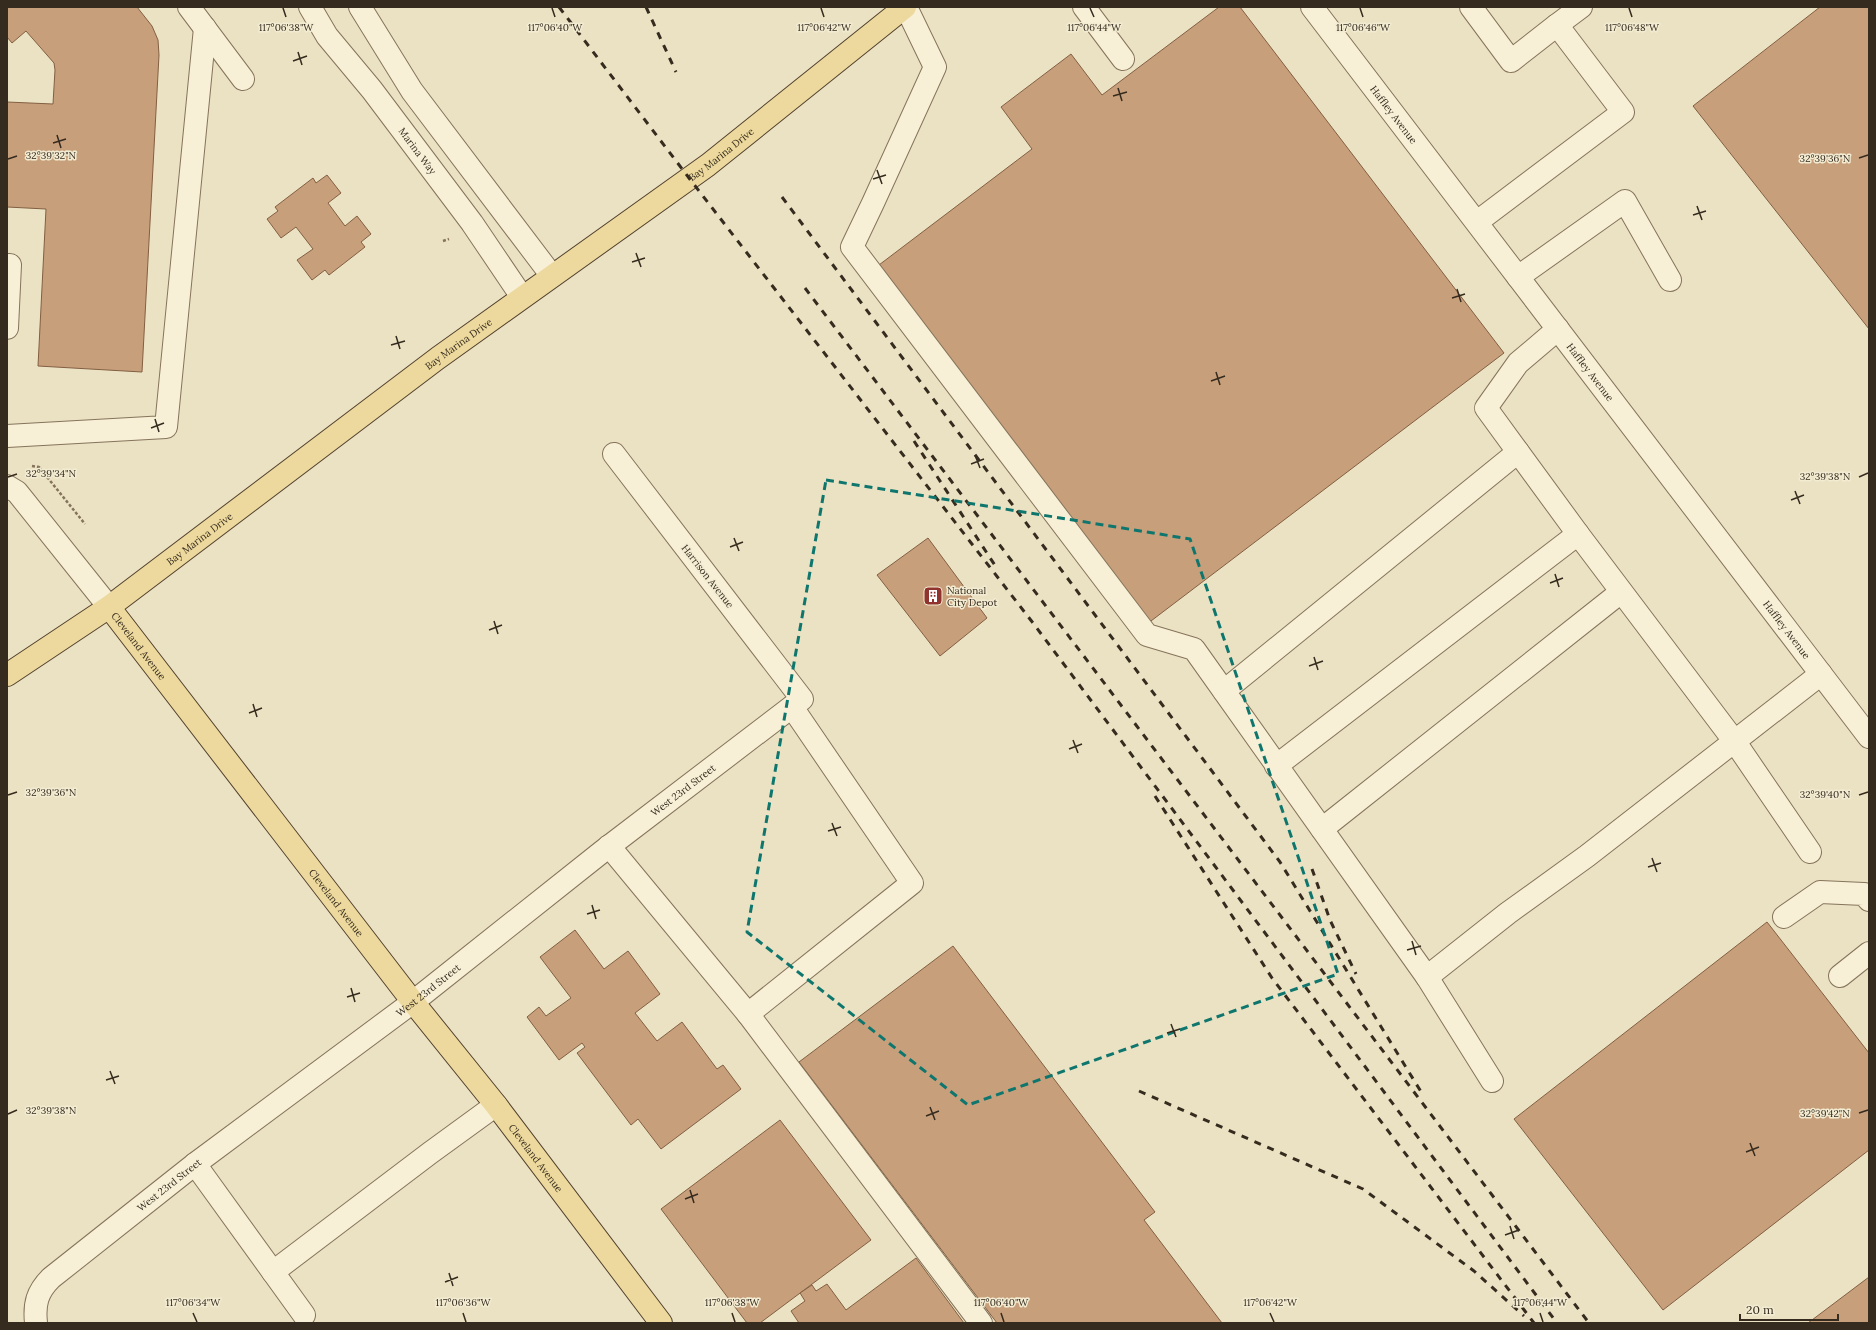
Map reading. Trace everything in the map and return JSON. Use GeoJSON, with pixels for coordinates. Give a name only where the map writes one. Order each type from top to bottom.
{"type":"FeatureCollection","features":[{"type":"Feature","properties":{"kind":"main road","name":"Bay Marina Drive"},"geometry":{"type":"LineString","coordinates":[[7,675],[109,607],[438,358],[708,165],[906,7]]}},
{"type":"Feature","properties":{"kind":"main road","name":"Cleveland Avenue"},"geometry":{"type":"LineString","coordinates":[[109,607],[413,1002],[496,1105],[661,1323]]}},
{"type":"Feature","properties":{"kind":"street"},"geometry":{"type":"LineString","coordinates":[[189,7],[243,80]]}},
{"type":"Feature","properties":{"kind":"street","name":"Marina Way"},"geometry":{"type":"LineString","coordinates":[[310,7],[327,36],[387,108],[472,223],[522,297]]}},
{"type":"Feature","properties":{"kind":"street"},"geometry":{"type":"LineString","coordinates":[[360,7],[412,91],[552,276]]}},
{"type":"Feature","properties":{"kind":"street"},"geometry":{"type":"LineString","coordinates":[[906,7],[935,67],[852,246],[1147,635],[1194,649],[1427,977],[1492,1081]]}},
{"type":"Feature","properties":{"kind":"street"},"geometry":{"type":"LineString","coordinates":[[1084,7],[1123,59]]}},
{"type":"Feature","properties":{"kind":"street","name":"Haffley Avenue"},"geometry":{"type":"LineString","coordinates":[[1312,7],[1869,737]]}},
{"type":"Feature","properties":{"kind":"street"},"geometry":{"type":"LineString","coordinates":[[1471,7],[1511,61],[1581,7]]}},
{"type":"Feature","properties":{"kind":"street"},"geometry":{"type":"LineString","coordinates":[[1477,222],[1623,112],[1557,25]]}},
{"type":"Feature","properties":{"kind":"street"},"geometry":{"type":"LineString","coordinates":[[7,436],[166,427],[205,28]]}},
{"type":"Feature","properties":{"kind":"street"},"geometry":{"type":"LineString","coordinates":[[1518,277],[1625,201],[1670,280]]}},
{"type":"Feature","properties":{"kind":"street"},"geometry":{"type":"LineString","coordinates":[[7,265],[10,265],[7,328]]}},
{"type":"Feature","properties":{"kind":"street"},"geometry":{"type":"LineString","coordinates":[[1558,329],[1518,363],[1486,408],[1621,592],[1735,742],[1810,852]]}},
{"type":"Feature","properties":{"kind":"street"},"geometry":{"type":"LineString","coordinates":[[1224,691],[1518,452]]}},
{"type":"Feature","properties":{"kind":"street","name":"Harrison Avenue"},"geometry":{"type":"LineString","coordinates":[[614,454],[797,703],[912,883],[748,1014]]}},
{"type":"Feature","properties":{"kind":"street","name":"Cleveland Avenue"},"geometry":{"type":"LineString","coordinates":[[7,486],[17,492],[109,607]]}},
{"type":"Feature","properties":{"kind":"street"},"geometry":{"type":"LineString","coordinates":[[1276,766],[1578,534]]}},
{"type":"Feature","properties":{"kind":"street"},"geometry":{"type":"LineString","coordinates":[[1322,829],[1621,592]]}},
{"type":"Feature","properties":{"kind":"street"},"geometry":{"type":"LineString","coordinates":[[1427,977],[1508,912],[1587,856],[1821,674]]}},
{"type":"Feature","properties":{"kind":"street","name":"West 23rd Street"},"geometry":{"type":"LineString","coordinates":[[36,1323],[36,1300],[43,1286],[51,1278],[195,1164],[413,1002],[609,846],[797,703]]}},
{"type":"Feature","properties":{"kind":"street"},"geometry":{"type":"LineString","coordinates":[[609,846],[748,1014],[981,1323]]}},
{"type":"Feature","properties":{"kind":"street"},"geometry":{"type":"LineString","coordinates":[[1784,917],[1820,892],[1864,894],[1869,900]]}},
{"type":"Feature","properties":{"kind":"street"},"geometry":{"type":"LineString","coordinates":[[1840,976],[1869,953]]}},
{"type":"Feature","properties":{"kind":"street"},"geometry":{"type":"LineString","coordinates":[[273,1272],[496,1105]]}},
{"type":"Feature","properties":{"kind":"street"},"geometry":{"type":"LineString","coordinates":[[195,1164],[304,1315]]}},
{"type":"Feature","properties":{"kind":"highlighted area"},"geometry":{"type":"Polygon","coordinates":[[[826,480],[1190,539],[1338,974],[968,1105],[747,932],[826,480]]]}},
{"type":"Feature","properties":{"kind":"building"},"geometry":{"type":"Polygon","coordinates":[[[7,7],[137,7],[152,26],[158,40],[159,55],[142,372],[38,366],[46,209],[7,207],[7,102],[53,104],[55,70],[54,63],[26,31],[12,43],[7,37],[7,7]]]}},
{"type":"Feature","properties":{"kind":"building"},"geometry":{"type":"Polygon","coordinates":[[[1219,7],[1240,7],[1504,353],[1147,624],[875,268],[1032,149],[1001,107],[1071,54],[1102,95],[1219,7]]]}},
{"type":"Feature","properties":{"kind":"building"},"geometry":{"type":"Polygon","coordinates":[[[1820,7],[1869,7],[1869,329],[1693,106],[1820,7]]]}},
{"type":"Feature","properties":{"kind":"building"},"geometry":{"type":"Polygon","coordinates":[[[327,175],[341,193],[328,203],[345,226],[357,216],[371,234],[361,242],[365,247],[329,275],[325,270],[312,280],[297,260],[313,249],[296,227],[281,238],[267,219],[278,211],[275,207],[313,178],[316,183],[327,175]]]}},
{"type":"Feature","properties":{"kind":"building","name":"National City Depot"},"geometry":{"type":"Polygon","coordinates":[[[928,538],[987,618],[940,656],[877,575],[928,538]]]}},
{"type":"Feature","properties":{"kind":"building"},"geometry":{"type":"Polygon","coordinates":[[[1767,922],[1869,1053],[1869,1150],[1663,1310],[1514,1119],[1767,922]]]}},
{"type":"Feature","properties":{"kind":"building"},"geometry":{"type":"Polygon","coordinates":[[[575,930],[604,969],[628,951],[660,994],[635,1013],[657,1041],[682,1022],[717,1069],[723,1065],[741,1089],[661,1149],[638,1119],[631,1125],[577,1053],[585,1047],[582,1043],[559,1060],[527,1017],[539,1007],[546,1016],[571,998],[540,957],[575,930]]]}},
{"type":"Feature","properties":{"kind":"building"},"geometry":{"type":"Polygon","coordinates":[[[953,946],[1155,1212],[1144,1220],[1222,1323],[997,1323],[799,1062],[953,946]]]}},
{"type":"Feature","properties":{"kind":"building"},"geometry":{"type":"Polygon","coordinates":[[[780,1120],[871,1240],[760,1323],[747,1323],[661,1209],[780,1120]]]}},
{"type":"Feature","properties":{"kind":"building"},"geometry":{"type":"Polygon","coordinates":[[[916,1258],[964,1323],[799,1323],[791,1311],[805,1301],[800,1293],[812,1285],[816,1291],[827,1284],[846,1310],[916,1258]]]}},
{"type":"Feature","properties":{"kind":"building"},"geometry":{"type":"Polygon","coordinates":[[[1869,1277],[1869,1323],[1808,1323],[1869,1277]]]}},
{"type":"Feature","properties":{"kind":"railway"},"geometry":{"type":"LineString","coordinates":[[559,7],[689,178],[1033,623],[1557,1323]]}},
{"type":"Feature","properties":{"kind":"railway"},"geometry":{"type":"LineString","coordinates":[[646,7],[676,72]]}},
{"type":"Feature","properties":{"kind":"railway"},"geometry":{"type":"LineString","coordinates":[[782,197],[1280,862],[1423,1095]]}},
{"type":"Feature","properties":{"kind":"railway"},"geometry":{"type":"LineString","coordinates":[[805,288],[1589,1323]]}},
{"type":"Feature","properties":{"kind":"railway"},"geometry":{"type":"LineString","coordinates":[[914,441],[998,570]]}},
{"type":"Feature","properties":{"kind":"railway"},"geometry":{"type":"LineString","coordinates":[[1155,796],[1272,978],[1534,1323]]}},
{"type":"Feature","properties":{"kind":"railway"},"geometry":{"type":"LineString","coordinates":[[1312,869],[1330,920],[1356,974]]}},
{"type":"Feature","properties":{"kind":"railway"},"geometry":{"type":"LineString","coordinates":[[1139,1091],[1363,1189],[1474,1271],[1524,1316]]}},
{"type":"Feature","properties":{"kind":"place","name":"National City Depot"},"geometry":{"type":"Point","coordinates":[933,596]}}]}
